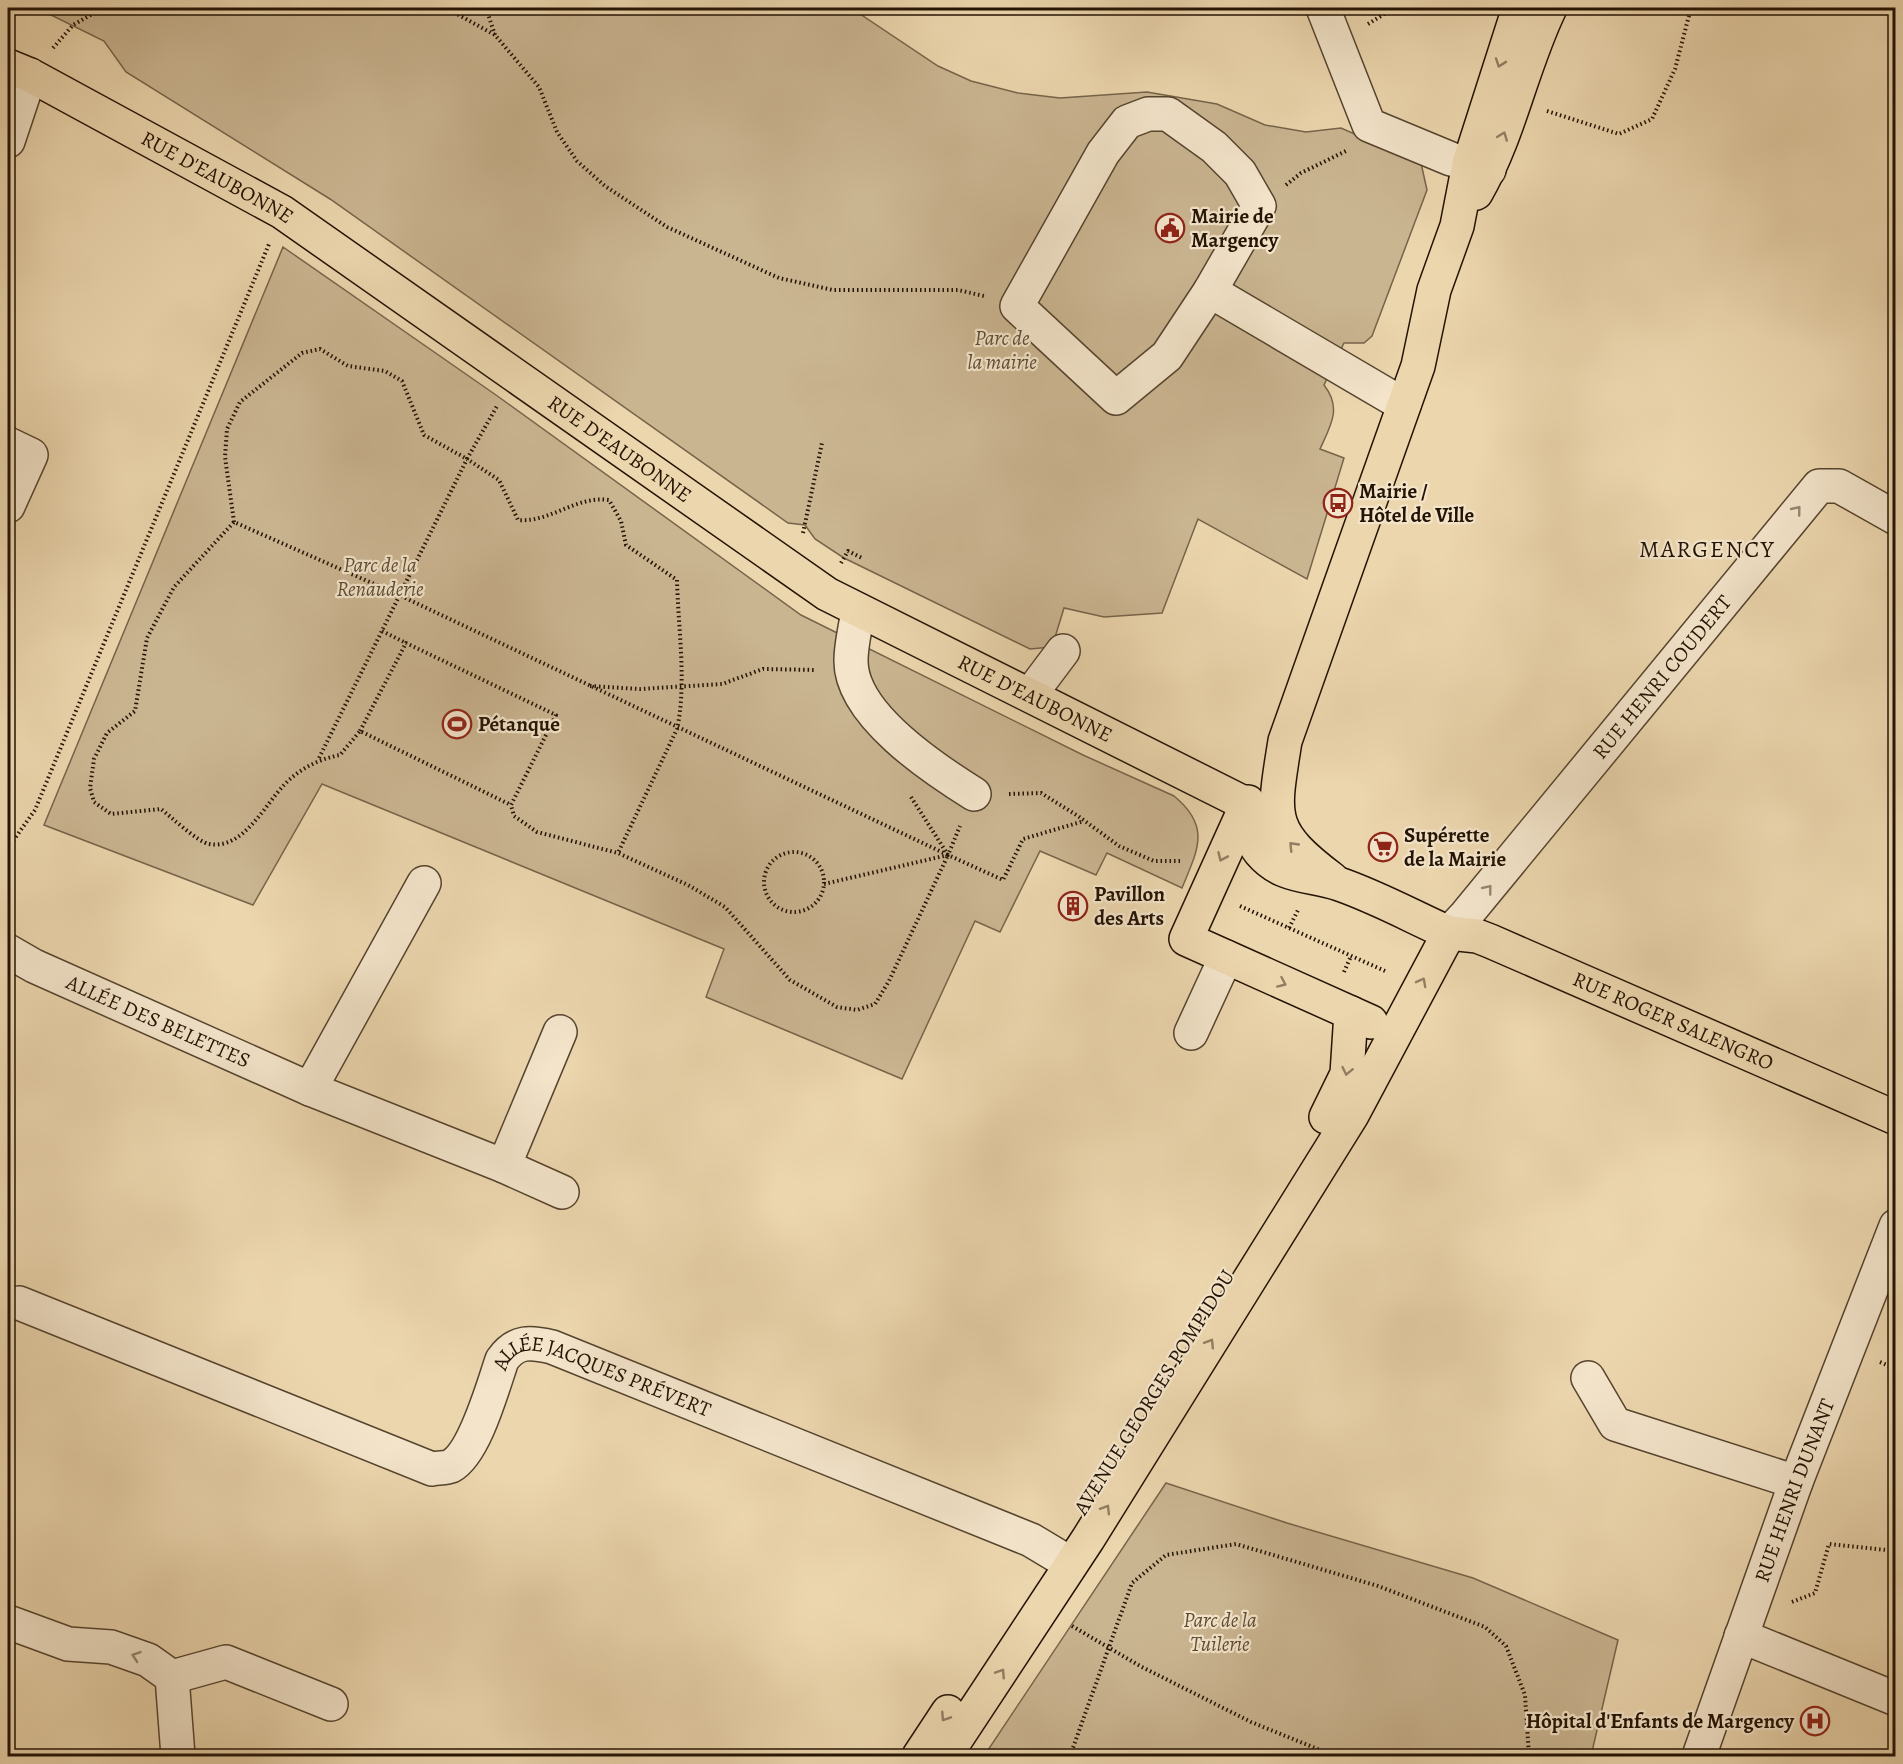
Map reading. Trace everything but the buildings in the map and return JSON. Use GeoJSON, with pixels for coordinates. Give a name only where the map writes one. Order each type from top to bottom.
{"type":"FeatureCollection","features":[{"type":"Feature","properties":{"kind":"main road"},"geometry":{"type":"LineString","coordinates":[[1338,884],[1296,849],[1282,830],[1277,806],[1285,741],[1424,346],[1434,290],[1479,167],[1519,8]]}},
{"type":"Feature","properties":{"kind":"main road"},"geometry":{"type":"LineString","coordinates":[[1479,167],[1516,101],[1540,29],[1550,8]]}},
{"type":"Feature","properties":{"kind":"main road","name":"RUE D'EAUBONNE"},"geometry":{"type":"LineString","coordinates":[[19,71],[282,212],[826,594],[1246,804]]}},
{"type":"Feature","properties":{"kind":"main road"},"geometry":{"type":"LineString","coordinates":[[1285,741],[1246,804],[1186,939],[1395,1033]]}},
{"type":"Feature","properties":{"kind":"main road"},"geometry":{"type":"LineString","coordinates":[[1246,804],[1251,836],[1260,851],[1272,862],[1297,876],[1338,884],[1449,933]]}},
{"type":"Feature","properties":{"kind":"main road","name":"AVENUE GEORGES POMPIDOU"},"geometry":{"type":"LineString","coordinates":[[919,1756],[1062,1559],[1352,1115],[1449,933]]}},
{"type":"Feature","properties":{"kind":"main road","name":"RUE ROGER SALENGRO"},"geometry":{"type":"LineString","coordinates":[[1449,933],[1477,936],[1490,941],[1896,1118]]}},
{"type":"Feature","properties":{"kind":"main road","name":"AVENUE GEORGES POMPIDOU"},"geometry":{"type":"LineString","coordinates":[[945,1756],[1046,1603],[1062,1559],[1334,1105],[1347,1074],[1351,1013]]}},
{"type":"Feature","properties":{"kind":"street"},"geometry":{"type":"LineString","coordinates":[[1323,8],[1369,125],[1479,167]]}},
{"type":"Feature","properties":{"kind":"street"},"geometry":{"type":"LineString","coordinates":[[8,141],[19,71]]}},
{"type":"Feature","properties":{"kind":"street"},"geometry":{"type":"LineString","coordinates":[[1148,114],[1168,114],[1221,153],[1240,173],[1259,206],[1210,291],[1167,356],[1116,398],[1017,306],[1103,153],[1127,123],[1148,114]]}},
{"type":"Feature","properties":{"kind":"street"},"geometry":{"type":"LineString","coordinates":[[1210,291],[1404,405]]}},
{"type":"Feature","properties":{"kind":"street"},"geometry":{"type":"LineString","coordinates":[[8,444],[31,455],[8,506]]}},
{"type":"Feature","properties":{"kind":"street","name":"RUE HENRI COUDERT"},"geometry":{"type":"LineString","coordinates":[[1449,933],[1819,486],[1839,486],[1896,518]]}},
{"type":"Feature","properties":{"kind":"street"},"geometry":{"type":"LineString","coordinates":[[858,610],[851,661],[858,689],[887,728],[928,765],[974,794]]}},
{"type":"Feature","properties":{"kind":"street"},"geometry":{"type":"LineString","coordinates":[[1030,695],[1063,651]]}},
{"type":"Feature","properties":{"kind":"street"},"geometry":{"type":"LineString","coordinates":[[310,1089],[424,883]]}},
{"type":"Feature","properties":{"kind":"street","name":"ALLÉE DES BELETTES"},"geometry":{"type":"LineString","coordinates":[[8,951],[34,966],[310,1089],[504,1166],[562,1192]]}},
{"type":"Feature","properties":{"kind":"street"},"geometry":{"type":"LineString","coordinates":[[1191,1033],[1226,957]]}},
{"type":"Feature","properties":{"kind":"street"},"geometry":{"type":"LineString","coordinates":[[504,1166],[560,1032]]}},
{"type":"Feature","properties":{"kind":"street","name":"RUE HENRI DUNANT"},"geometry":{"type":"LineString","coordinates":[[1699,1756],[1796,1482],[1896,1226]]}},
{"type":"Feature","properties":{"kind":"street","name":"ALLÉE JACQUES PRÉVERT"},"geometry":{"type":"LineString","coordinates":[[20,1303],[432,1469],[450,1466],[463,1455],[473,1437],[502,1360],[510,1350],[520,1344],[534,1343],[552,1347],[1031,1540],[1062,1559]]}},
{"type":"Feature","properties":{"kind":"street"},"geometry":{"type":"LineString","coordinates":[[1588,1377],[1615,1424],[1796,1482]]}},
{"type":"Feature","properties":{"kind":"street"},"geometry":{"type":"LineString","coordinates":[[8,1622],[68,1644],[111,1647],[147,1660],[172,1677],[226,1662],[331,1704]]}},
{"type":"Feature","properties":{"kind":"street"},"geometry":{"type":"LineString","coordinates":[[1741,1636],[1896,1699]]}},
{"type":"Feature","properties":{"kind":"street"},"geometry":{"type":"LineString","coordinates":[[172,1677],[178,1756]]}},
{"type":"Feature","properties":{"kind":"path"},"geometry":{"type":"LineString","coordinates":[[73,25],[103,8]]}},
{"type":"Feature","properties":{"kind":"path"},"geometry":{"type":"LineString","coordinates":[[446,8],[495,35],[539,87],[557,132],[577,161],[606,186],[667,227],[779,278],[833,290],[958,290],[1017,306]]}},
{"type":"Feature","properties":{"kind":"path"},"geometry":{"type":"LineString","coordinates":[[486,8],[495,35]]}},
{"type":"Feature","properties":{"kind":"path"},"geometry":{"type":"LineString","coordinates":[[1085,11],[1095,8]]}},
{"type":"Feature","properties":{"kind":"path"},"geometry":{"type":"LineString","coordinates":[[1377,8],[1381,15]]}},
{"type":"Feature","properties":{"kind":"path"},"geometry":{"type":"LineString","coordinates":[[1516,101],[1619,134],[1652,119],[1676,69],[1691,8]]}},
{"type":"Feature","properties":{"kind":"path"},"geometry":{"type":"LineString","coordinates":[[1259,206],[1301,173],[1343,151],[1354,152]]}},
{"type":"Feature","properties":{"kind":"path"},"geometry":{"type":"LineString","coordinates":[[8,848],[35,810],[163,507],[282,212]]}},
{"type":"Feature","properties":{"kind":"path"},"geometry":{"type":"LineString","coordinates":[[234,522],[225,457],[227,429],[240,402],[302,353],[320,349],[348,366],[385,371],[402,381],[424,435],[499,480],[518,520],[532,521],[595,498],[609,500],[621,521],[626,544],[677,580],[680,685],[680,714],[677,729],[618,853]]}},
{"type":"Feature","properties":{"kind":"path"},"geometry":{"type":"LineString","coordinates":[[319,759],[467,459],[515,375]]}},
{"type":"Feature","properties":{"kind":"path"},"geometry":{"type":"LineString","coordinates":[[795,572],[822,443]]}},
{"type":"Feature","properties":{"kind":"path"},"geometry":{"type":"LineString","coordinates":[[234,522],[399,595],[677,729],[1003,879],[1023,839],[1085,821]]}},
{"type":"Feature","properties":{"kind":"path"},"geometry":{"type":"LineString","coordinates":[[234,522],[174,586],[147,638],[135,711],[106,733],[94,759],[90,788],[94,802],[111,814],[161,809],[207,844],[226,844],[245,831],[286,783],[319,759],[340,755],[360,731],[406,643]]}},
{"type":"Feature","properties":{"kind":"path"},"geometry":{"type":"LineString","coordinates":[[382,631],[556,715],[511,806],[514,816],[537,832],[618,853],[688,885],[725,907],[790,980],[837,1007],[856,1010],[875,1004],[889,981],[974,794],[1041,793],[1119,846],[1154,861],[1182,860]]}},
{"type":"Feature","properties":{"kind":"path"},"geometry":{"type":"LineString","coordinates":[[588,686],[640,689],[722,684],[763,669],[798,668],[853,673]]}},
{"type":"Feature","properties":{"kind":"path"},"geometry":{"type":"LineString","coordinates":[[360,731],[511,806]]}},
{"type":"Feature","properties":{"kind":"path"},"geometry":{"type":"LineString","coordinates":[[908,792],[948,855]]}},
{"type":"Feature","properties":{"kind":"path"},"geometry":{"type":"LineString","coordinates":[[794,852],[804,854],[819,866],[824,884],[822,894],[808,908],[789,911],[772,902],[764,884],[769,865],[785,853],[794,852]]}},
{"type":"Feature","properties":{"kind":"path"},"geometry":{"type":"LineString","coordinates":[[824,884],[948,855]]}},
{"type":"Feature","properties":{"kind":"path"},"geometry":{"type":"LineString","coordinates":[[1207,892],[1385,971]]}},
{"type":"Feature","properties":{"kind":"path"},"geometry":{"type":"LineString","coordinates":[[1070,1756],[1132,1582],[1166,1555],[1236,1544],[1378,1586],[1485,1627],[1506,1646],[1525,1695],[1529,1756]]}},
{"type":"Feature","properties":{"kind":"path"},"geometry":{"type":"LineString","coordinates":[[1785,1605],[1815,1593],[1829,1544],[1896,1551]]}},
{"type":"Feature","properties":{"kind":"path"},"geometry":{"type":"LineString","coordinates":[[1046,1603],[1075,1628],[1110,1649],[1251,1722],[1331,1756]]}},
{"type":"Feature","properties":{"kind":"green space","name":"Parc de la mairie"},"geometry":{"type":"Polygon","coordinates":[[[8,8],[851,8],[938,66],[971,81],[1018,93],[1060,98],[1147,92],[1217,104],[1265,125],[1306,132],[1341,128],[1421,163],[1427,190],[1372,336],[1364,343],[1344,343],[1324,385],[1333,401],[1334,409],[1331,424],[1320,449],[1344,458],[1307,579],[1198,519],[1162,613],[1104,617],[1064,608],[1052,647],[1030,649],[844,558],[815,539],[805,525],[788,523],[330,199],[126,72],[104,41],[41,10],[8,16],[8,8]]]}},
{"type":"Feature","properties":{"kind":"green space","name":"Parc de la Renauderie"},"geometry":{"type":"Polygon","coordinates":[[[283,247],[496,395],[801,615],[1083,755],[1174,796],[1186,807],[1193,818],[1198,840],[1182,888],[1107,853],[1096,875],[1040,851],[1000,932],[975,921],[902,1079],[706,997],[724,949],[322,784],[253,905],[44,825],[283,247]]]}},
{"type":"Feature","properties":{"kind":"green space","name":"Parc de la Tuilerie"},"geometry":{"type":"Polygon","coordinates":[[[1166,1483],[1287,1523],[1473,1578],[1618,1640],[1591,1756],[984,1756],[1166,1483]]]}},
{"type":"Feature","properties":{"kind":"place","name":"Mairie de Margency"},"geometry":{"type":"Point","coordinates":[1170,228]}},
{"type":"Feature","properties":{"kind":"place","name":"Mairie / Hôtel de Ville"},"geometry":{"type":"Point","coordinates":[1338,503]}},
{"type":"Feature","properties":{"kind":"place","name":"Pétanque"},"geometry":{"type":"Point","coordinates":[457,724]}},
{"type":"Feature","properties":{"kind":"place","name":"Supérette de la Mairie"},"geometry":{"type":"Point","coordinates":[1383,847]}},
{"type":"Feature","properties":{"kind":"place","name":"Pavillon des Arts"},"geometry":{"type":"Point","coordinates":[1073,906]}},
{"type":"Feature","properties":{"kind":"place","name":"Hôpital d'Enfants de Margency"},"geometry":{"type":"Point","coordinates":[1815,1721]}},
{"type":"Feature","properties":{"kind":"district","name":"MARGENCY"},"geometry":{"type":"Point","coordinates":[1707,549]}}]}
